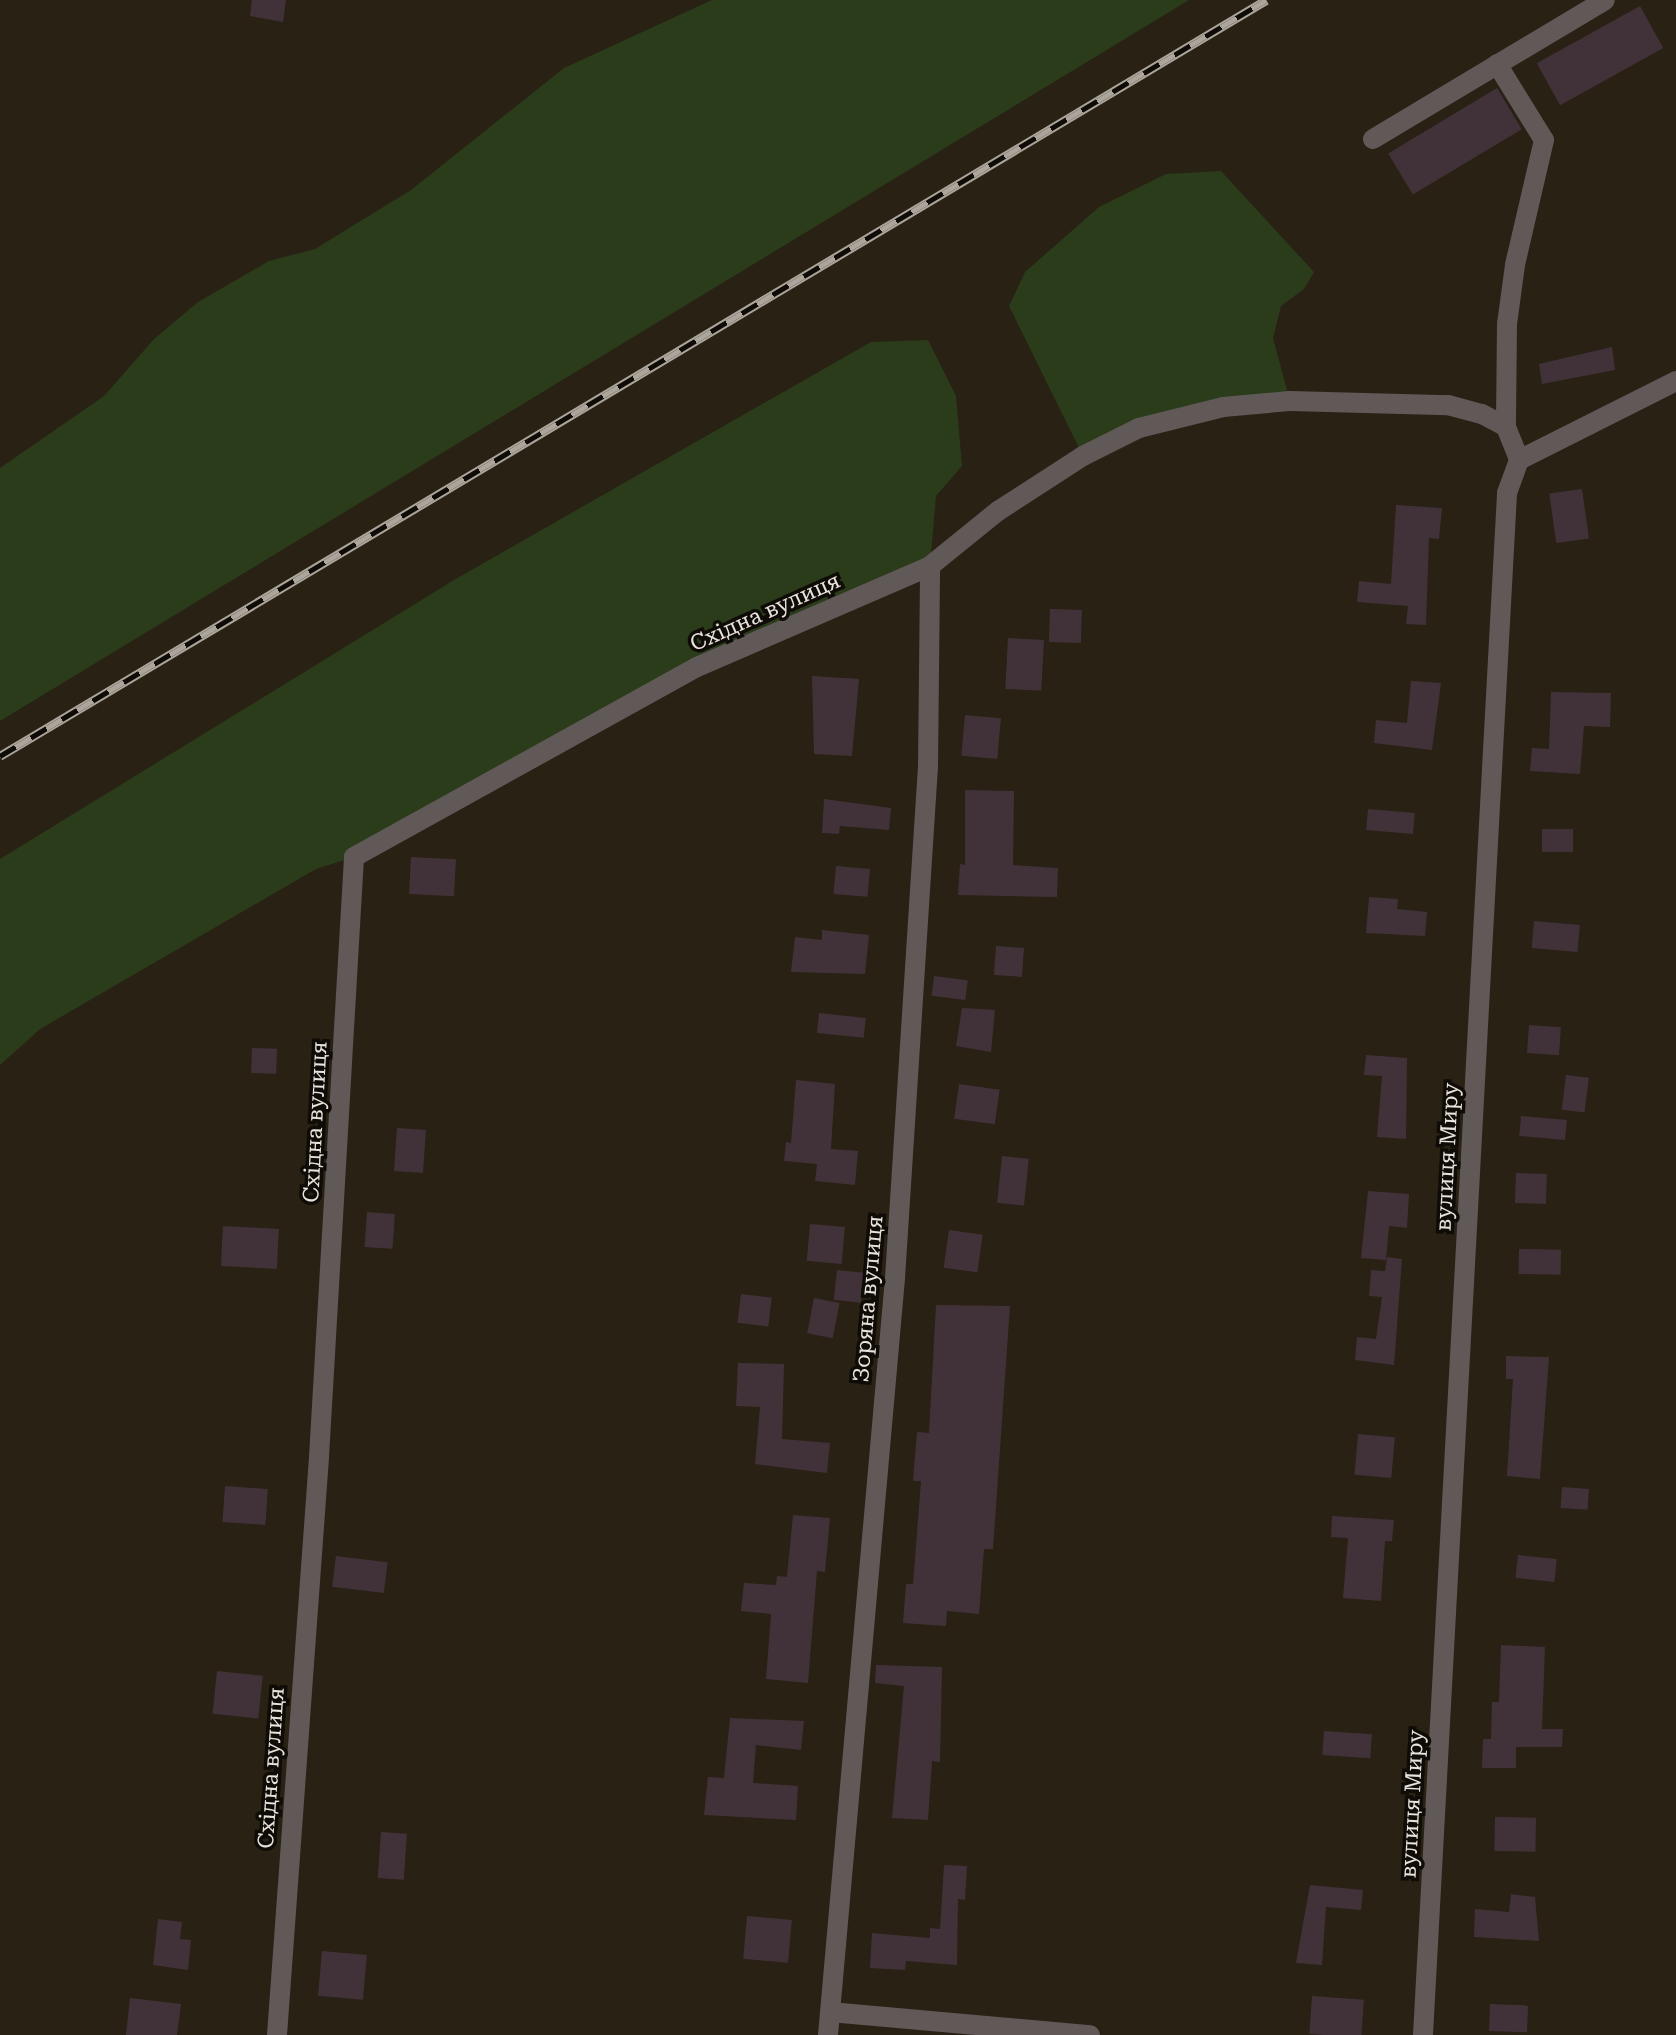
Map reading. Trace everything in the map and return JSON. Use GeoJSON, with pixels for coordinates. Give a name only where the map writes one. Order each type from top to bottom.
{"type":"FeatureCollection","features":[{"type":"Feature","properties":{"kind":"street"},"geometry":{"type":"LineString","coordinates":[[1373,139],[1605,0]]}},
{"type":"Feature","properties":{"kind":"street"},"geometry":{"type":"LineString","coordinates":[[1497,64],[1544,140],[1513,280],[1506,427],[1519,460],[1676,381]]}},
{"type":"Feature","properties":{"kind":"street"},"geometry":{"type":"LineString","coordinates":[[930,566],[998,511],[1083,456],[1139,428],[1223,407],[1290,401],[1448,405],[1482,414],[1506,427]]}},
{"type":"Feature","properties":{"kind":"street","name":"вулиця Миру"},"geometry":{"type":"LineString","coordinates":[[1423,2035],[1506,508],[1519,460]]}},
{"type":"Feature","properties":{"kind":"street","name":"Зоряна вулиця"},"geometry":{"type":"LineString","coordinates":[[828,2035],[895,1278],[928,767],[930,566]]}},
{"type":"Feature","properties":{"kind":"street","name":"Східна вулиця"},"geometry":{"type":"LineString","coordinates":[[277,2035],[319,1457],[354,857],[697,667],[930,566]]}},
{"type":"Feature","properties":{"kind":"street"},"geometry":{"type":"LineString","coordinates":[[830,2012],[1090,2035]]}},
{"type":"Feature","properties":{"kind":"green space"},"geometry":{"type":"Polygon","coordinates":[[[712,0],[1189,0],[0,721],[0,468],[104,396],[154,339],[198,302],[269,261],[315,249],[411,190],[564,68],[712,0]]]}},
{"type":"Feature","properties":{"kind":"green space"},"geometry":{"type":"Polygon","coordinates":[[[1221,171],[1314,272],[1304,289],[1281,306],[1273,338],[1290,401],[1223,407],[1083,456],[1009,306],[1025,272],[1099,207],[1166,174],[1221,171]]]}},
{"type":"Feature","properties":{"kind":"green space"},"geometry":{"type":"Polygon","coordinates":[[[928,340],[956,396],[962,466],[936,496],[930,566],[697,667],[354,857],[316,869],[40,1029],[0,1065],[0,859],[454,580],[871,342],[928,340]]]}},
{"type":"Feature","properties":{"kind":"building"},"geometry":{"type":"Polygon","coordinates":[[[252,0],[286,0],[283,22],[250,16],[252,0]]]}},
{"type":"Feature","properties":{"kind":"building"},"geometry":{"type":"Polygon","coordinates":[[[1640,6],[1663,48],[1560,105],[1537,63],[1640,6]]]}},
{"type":"Feature","properties":{"kind":"building"},"geometry":{"type":"Polygon","coordinates":[[[1497,88],[1522,129],[1413,195],[1388,153],[1497,88]]]}},
{"type":"Feature","properties":{"kind":"building"},"geometry":{"type":"Polygon","coordinates":[[[1612,347],[1615,370],[1542,384],[1539,364],[1612,347]]]}},
{"type":"Feature","properties":{"kind":"building"},"geometry":{"type":"Polygon","coordinates":[[[1582,489],[1589,539],[1556,543],[1549,494],[1582,489]]]}},
{"type":"Feature","properties":{"kind":"building"},"geometry":{"type":"Polygon","coordinates":[[[1396,505],[1442,508],[1439,539],[1429,538],[1426,625],[1406,624],[1408,606],[1357,602],[1359,581],[1391,584],[1396,505]]]}},
{"type":"Feature","properties":{"kind":"building"},"geometry":{"type":"Polygon","coordinates":[[[1050,609],[1082,610],[1081,643],[1049,642],[1050,609]]]}},
{"type":"Feature","properties":{"kind":"building"},"geometry":{"type":"Polygon","coordinates":[[[1008,638],[1044,640],[1041,691],[1005,689],[1008,638]]]}},
{"type":"Feature","properties":{"kind":"building"},"geometry":{"type":"Polygon","coordinates":[[[812,676],[859,679],[852,756],[814,754],[812,676]]]}},
{"type":"Feature","properties":{"kind":"building"},"geometry":{"type":"Polygon","coordinates":[[[1411,681],[1441,683],[1432,750],[1374,743],[1376,720],[1407,723],[1411,681]]]}},
{"type":"Feature","properties":{"kind":"building"},"geometry":{"type":"Polygon","coordinates":[[[1551,692],[1611,693],[1610,727],[1584,726],[1580,774],[1530,771],[1532,748],[1549,749],[1551,692]]]}},
{"type":"Feature","properties":{"kind":"building"},"geometry":{"type":"Polygon","coordinates":[[[965,715],[1001,718],[997,759],[961,756],[965,715]]]}},
{"type":"Feature","properties":{"kind":"building"},"geometry":{"type":"Polygon","coordinates":[[[965,790],[1014,791],[1013,865],[1058,868],[1057,897],[958,895],[960,864],[965,865],[965,790]]]}},
{"type":"Feature","properties":{"kind":"building"},"geometry":{"type":"Polygon","coordinates":[[[824,799],[891,808],[889,830],[840,826],[839,834],[822,833],[824,799]]]}},
{"type":"Feature","properties":{"kind":"building"},"geometry":{"type":"Polygon","coordinates":[[[1368,809],[1415,813],[1413,834],[1366,830],[1368,809]]]}},
{"type":"Feature","properties":{"kind":"building"},"geometry":{"type":"Polygon","coordinates":[[[1542,829],[1573,829],[1573,852],[1542,852],[1542,829]]]}},
{"type":"Feature","properties":{"kind":"building"},"geometry":{"type":"Polygon","coordinates":[[[411,857],[456,859],[454,896],[409,894],[411,857]]]}},
{"type":"Feature","properties":{"kind":"building"},"geometry":{"type":"Polygon","coordinates":[[[836,866],[870,869],[867,897],[834,894],[836,866]]]}},
{"type":"Feature","properties":{"kind":"building"},"geometry":{"type":"Polygon","coordinates":[[[1369,897],[1398,899],[1397,909],[1427,912],[1425,936],[1366,933],[1369,897]]]}},
{"type":"Feature","properties":{"kind":"building"},"geometry":{"type":"Polygon","coordinates":[[[1534,921],[1580,925],[1577,952],[1532,948],[1534,921]]]}},
{"type":"Feature","properties":{"kind":"building"},"geometry":{"type":"Polygon","coordinates":[[[822,930],[869,935],[865,974],[791,972],[795,937],[822,940],[822,930]]]}},
{"type":"Feature","properties":{"kind":"building"},"geometry":{"type":"Polygon","coordinates":[[[996,946],[1024,948],[1022,977],[994,975],[996,946]]]}},
{"type":"Feature","properties":{"kind":"building"},"geometry":{"type":"Polygon","coordinates":[[[934,976],[968,980],[965,1000],[932,996],[934,976]]]}},
{"type":"Feature","properties":{"kind":"building"},"geometry":{"type":"Polygon","coordinates":[[[962,1008],[995,1010],[991,1052],[956,1046],[962,1008]]]}},
{"type":"Feature","properties":{"kind":"building"},"geometry":{"type":"Polygon","coordinates":[[[819,1013],[866,1018],[864,1038],[817,1033],[819,1013]]]}},
{"type":"Feature","properties":{"kind":"building"},"geometry":{"type":"Polygon","coordinates":[[[1529,1025],[1561,1027],[1559,1055],[1527,1053],[1529,1025]]]}},
{"type":"Feature","properties":{"kind":"building"},"geometry":{"type":"Polygon","coordinates":[[[252,1048],[277,1049],[276,1074],[251,1073],[252,1048]]]}},
{"type":"Feature","properties":{"kind":"building"},"geometry":{"type":"Polygon","coordinates":[[[1366,1055],[1407,1058],[1406,1139],[1377,1137],[1382,1076],[1364,1075],[1366,1055]]]}},
{"type":"Feature","properties":{"kind":"building"},"geometry":{"type":"Polygon","coordinates":[[[1566,1075],[1589,1078],[1585,1113],[1562,1110],[1566,1075]]]}},
{"type":"Feature","properties":{"kind":"building"},"geometry":{"type":"Polygon","coordinates":[[[796,1080],[835,1084],[831,1149],[858,1151],[855,1185],[815,1181],[817,1164],[784,1161],[786,1142],[791,1143],[796,1080]]]}},
{"type":"Feature","properties":{"kind":"building"},"geometry":{"type":"Polygon","coordinates":[[[959,1084],[1000,1090],[995,1124],[954,1119],[959,1084]]]}},
{"type":"Feature","properties":{"kind":"building"},"geometry":{"type":"Polygon","coordinates":[[[1521,1116],[1567,1120],[1565,1140],[1519,1136],[1521,1116]]]}},
{"type":"Feature","properties":{"kind":"building"},"geometry":{"type":"Polygon","coordinates":[[[397,1128],[426,1130],[423,1173],[394,1171],[397,1128]]]}},
{"type":"Feature","properties":{"kind":"building"},"geometry":{"type":"Polygon","coordinates":[[[1002,1156],[1029,1159],[1024,1206],[997,1203],[1002,1156]]]}},
{"type":"Feature","properties":{"kind":"building"},"geometry":{"type":"Polygon","coordinates":[[[1516,1173],[1547,1174],[1546,1204],[1515,1203],[1516,1173]]]}},
{"type":"Feature","properties":{"kind":"building"},"geometry":{"type":"Polygon","coordinates":[[[1368,1191],[1409,1194],[1407,1228],[1389,1226],[1386,1260],[1361,1258],[1368,1191]]]}},
{"type":"Feature","properties":{"kind":"building"},"geometry":{"type":"Polygon","coordinates":[[[367,1212],[395,1214],[392,1249],[365,1247],[367,1212]]]}},
{"type":"Feature","properties":{"kind":"building"},"geometry":{"type":"Polygon","coordinates":[[[810,1224],[845,1227],[842,1264],[807,1261],[810,1224]]]}},
{"type":"Feature","properties":{"kind":"building"},"geometry":{"type":"Polygon","coordinates":[[[223,1226],[279,1229],[277,1269],[221,1266],[223,1226]]]}},
{"type":"Feature","properties":{"kind":"building"},"geometry":{"type":"Polygon","coordinates":[[[949,1230],[983,1235],[977,1272],[944,1268],[949,1230]]]}},
{"type":"Feature","properties":{"kind":"building"},"geometry":{"type":"Polygon","coordinates":[[[1519,1249],[1561,1250],[1561,1275],[1519,1274],[1519,1249]]]}},
{"type":"Feature","properties":{"kind":"building"},"geometry":{"type":"Polygon","coordinates":[[[1387,1257],[1402,1259],[1394,1365],[1355,1360],[1357,1337],[1376,1339],[1382,1297],[1369,1296],[1371,1270],[1385,1271],[1387,1257]]]}},
{"type":"Feature","properties":{"kind":"building"},"geometry":{"type":"Polygon","coordinates":[[[837,1270],[864,1273],[861,1303],[834,1300],[837,1270]]]}},
{"type":"Feature","properties":{"kind":"building"},"geometry":{"type":"Polygon","coordinates":[[[741,1294],[772,1298],[768,1327],[737,1323],[741,1294]]]}},
{"type":"Feature","properties":{"kind":"building"},"geometry":{"type":"Polygon","coordinates":[[[814,1298],[840,1303],[833,1338],[807,1333],[814,1298]]]}},
{"type":"Feature","properties":{"kind":"building"},"geometry":{"type":"Polygon","coordinates":[[[936,1305],[1010,1306],[993,1549],[984,1549],[979,1614],[947,1611],[946,1626],[903,1623],[906,1584],[913,1584],[921,1481],[913,1481],[917,1432],[929,1433],[936,1305]]]}},
{"type":"Feature","properties":{"kind":"building"},"geometry":{"type":"Polygon","coordinates":[[[1506,1356],[1549,1357],[1540,1479],[1507,1476],[1513,1379],[1506,1379],[1506,1356]]]}},
{"type":"Feature","properties":{"kind":"building"},"geometry":{"type":"Polygon","coordinates":[[[738,1363],[784,1364],[782,1439],[830,1443],[827,1473],[755,1464],[760,1407],[736,1406],[738,1363]]]}},
{"type":"Feature","properties":{"kind":"building"},"geometry":{"type":"Polygon","coordinates":[[[1358,1434],[1395,1437],[1391,1478],[1354,1475],[1358,1434]]]}},
{"type":"Feature","properties":{"kind":"building"},"geometry":{"type":"Polygon","coordinates":[[[225,1486],[268,1489],[265,1525],[222,1522],[225,1486]]]}},
{"type":"Feature","properties":{"kind":"building"},"geometry":{"type":"Polygon","coordinates":[[[1562,1487],[1589,1489],[1587,1510],[1561,1508],[1562,1487]]]}},
{"type":"Feature","properties":{"kind":"building"},"geometry":{"type":"Polygon","coordinates":[[[793,1515],[830,1518],[825,1572],[817,1571],[808,1683],[766,1679],[771,1614],[741,1611],[744,1583],[776,1585],[777,1576],[787,1577],[793,1515]]]}},
{"type":"Feature","properties":{"kind":"building"},"geometry":{"type":"Polygon","coordinates":[[[1332,1516],[1394,1520],[1392,1541],[1385,1541],[1381,1601],[1343,1598],[1348,1538],[1331,1537],[1332,1516]]]}},
{"type":"Feature","properties":{"kind":"building"},"geometry":{"type":"Polygon","coordinates":[[[1518,1555],[1557,1559],[1554,1582],[1516,1578],[1518,1555]]]}},
{"type":"Feature","properties":{"kind":"building"},"geometry":{"type":"Polygon","coordinates":[[[336,1556],[388,1562],[384,1593],[332,1587],[336,1556]]]}},
{"type":"Feature","properties":{"kind":"building"},"geometry":{"type":"Polygon","coordinates":[[[1501,1645],[1545,1647],[1542,1729],[1563,1729],[1562,1747],[1516,1747],[1516,1768],[1482,1768],[1483,1739],[1491,1739],[1492,1702],[1499,1702],[1501,1645]]]}},
{"type":"Feature","properties":{"kind":"building"},"geometry":{"type":"Polygon","coordinates":[[[876,1665],[942,1667],[940,1762],[932,1761],[928,1820],[892,1818],[904,1686],[875,1683],[876,1665]]]}},
{"type":"Feature","properties":{"kind":"building"},"geometry":{"type":"Polygon","coordinates":[[[217,1671],[263,1676],[258,1719],[213,1714],[217,1671]]]}},
{"type":"Feature","properties":{"kind":"building"},"geometry":{"type":"Polygon","coordinates":[[[730,1718],[804,1721],[801,1750],[756,1745],[753,1783],[798,1786],[796,1820],[704,1815],[708,1777],[724,1778],[730,1718]]]}},
{"type":"Feature","properties":{"kind":"building"},"geometry":{"type":"Polygon","coordinates":[[[1324,1731],[1372,1734],[1370,1758],[1322,1755],[1324,1731]]]}},
{"type":"Feature","properties":{"kind":"building"},"geometry":{"type":"Polygon","coordinates":[[[1495,1817],[1536,1818],[1535,1852],[1494,1851],[1495,1817]]]}},
{"type":"Feature","properties":{"kind":"building"},"geometry":{"type":"Polygon","coordinates":[[[381,1832],[407,1834],[404,1880],[378,1878],[381,1832]]]}},
{"type":"Feature","properties":{"kind":"building"},"geometry":{"type":"Polygon","coordinates":[[[944,1865],[967,1866],[965,1900],[958,1899],[957,1965],[906,1961],[905,1970],[870,1968],[872,1933],[930,1938],[930,1928],[940,1929],[944,1865]]]}},
{"type":"Feature","properties":{"kind":"building"},"geometry":{"type":"Polygon","coordinates":[[[1310,1885],[1363,1890],[1361,1910],[1326,1907],[1322,1965],[1296,1963],[1310,1885]]]}},
{"type":"Feature","properties":{"kind":"building"},"geometry":{"type":"Polygon","coordinates":[[[1511,1894],[1535,1897],[1539,1941],[1474,1937],[1475,1909],[1509,1912],[1511,1894]]]}},
{"type":"Feature","properties":{"kind":"building"},"geometry":{"type":"Polygon","coordinates":[[[747,1916],[792,1920],[788,1963],[743,1959],[747,1916]]]}},
{"type":"Feature","properties":{"kind":"building"},"geometry":{"type":"Polygon","coordinates":[[[158,1919],[182,1922],[180,1939],[191,1940],[188,1970],[153,1965],[158,1919]]]}},
{"type":"Feature","properties":{"kind":"building"},"geometry":{"type":"Polygon","coordinates":[[[322,1951],[367,1955],[363,2000],[318,1996],[322,1951]]]}},
{"type":"Feature","properties":{"kind":"building"},"geometry":{"type":"Polygon","coordinates":[[[1312,1996],[1364,2000],[1361,2035],[1309,2034],[1312,1996]]]}},
{"type":"Feature","properties":{"kind":"building"},"geometry":{"type":"Polygon","coordinates":[[[130,1998],[181,2004],[177,2035],[126,2035],[130,1998]]]}},
{"type":"Feature","properties":{"kind":"building"},"geometry":{"type":"Polygon","coordinates":[[[1490,2004],[1528,2005],[1527,2032],[1489,2031],[1490,2004]]]}},
{"type":"Feature","properties":{"kind":"railway"},"geometry":{"type":"LineString","coordinates":[[0,756],[1266,0]]}}]}
